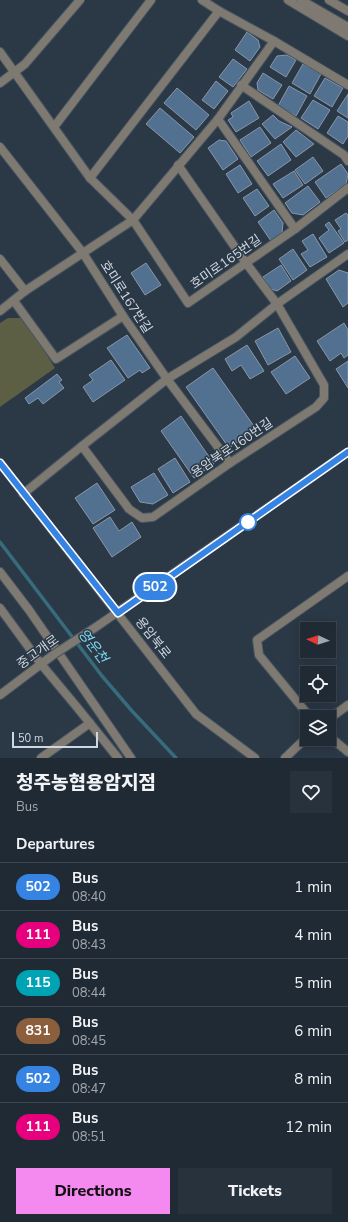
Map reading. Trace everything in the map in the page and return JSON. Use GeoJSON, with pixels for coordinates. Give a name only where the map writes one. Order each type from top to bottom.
{"type":"FeatureCollection","features":[{"type":"Feature","properties":{"kind":"street"},"geometry":{"type":"LineString","coordinates":[[0,83],[25,64],[80,0]]}},
{"type":"Feature","properties":{"kind":"street"},"geometry":{"type":"LineString","coordinates":[[54,127],[151,0]]}},
{"type":"Feature","properties":{"kind":"street"},"geometry":{"type":"LineString","coordinates":[[202,0],[348,85]]}},
{"type":"Feature","properties":{"kind":"street"},"geometry":{"type":"LineString","coordinates":[[288,0],[348,36]]}},
{"type":"Feature","properties":{"kind":"street"},"geometry":{"type":"LineString","coordinates":[[301,0],[348,27]]}},
{"type":"Feature","properties":{"kind":"street"},"geometry":{"type":"LineString","coordinates":[[329,0],[348,11]]}},
{"type":"Feature","properties":{"kind":"street"},"geometry":{"type":"LineString","coordinates":[[90,178],[219,11]]}},
{"type":"Feature","properties":{"kind":"street"},"geometry":{"type":"LineString","coordinates":[[0,311],[25,291],[133,220],[218,119],[274,41]]}},
{"type":"Feature","properties":{"kind":"street","name":"호미로165번길"},"geometry":{"type":"LineString","coordinates":[[0,52],[90,178],[133,220],[188,303],[295,229],[348,188]]}},
{"type":"Feature","properties":{"kind":"street"},"geometry":{"type":"LineString","coordinates":[[241,86],[344,155],[348,161]]}},
{"type":"Feature","properties":{"kind":"street"},"geometry":{"type":"LineString","coordinates":[[218,119],[295,229]]}},
{"type":"Feature","properties":{"kind":"street","name":"호미로167번길"},"geometry":{"type":"LineString","coordinates":[[0,147],[83,253],[123,316],[167,379],[230,463]]}},
{"type":"Feature","properties":{"kind":"street"},"geometry":{"type":"LineString","coordinates":[[178,165],[246,263],[277,304]]}},
{"type":"Feature","properties":{"kind":"street"},"geometry":{"type":"LineString","coordinates":[[23,494],[167,379],[236,337],[277,304],[348,254]]}},
{"type":"Feature","properties":{"kind":"street"},"geometry":{"type":"LineString","coordinates":[[0,259],[25,291]]}},
{"type":"Feature","properties":{"kind":"street"},"geometry":{"type":"LineString","coordinates":[[14,301],[56,359],[123,316]]}},
{"type":"Feature","properties":{"kind":"street","name":"용암북로160번길"},"geometry":{"type":"LineString","coordinates":[[82,446],[129,509],[142,518],[154,517],[230,463],[316,406],[324,398],[324,385],[277,304]]}},
{"type":"Feature","properties":{"kind":"street","name":"중고개로"},"geometry":{"type":"LineString","coordinates":[[0,695],[53,655],[118,613],[348,452]]}},
{"type":"Feature","properties":{"kind":"street","name":"용암북로"},"geometry":{"type":"LineString","coordinates":[[0,463],[196,714],[255,758]]}},
{"type":"Feature","properties":{"kind":"street"},"geometry":{"type":"LineString","coordinates":[[0,572],[29,610],[130,758]]}},
{"type":"Feature","properties":{"kind":"street"},"geometry":{"type":"LineString","coordinates":[[304,710],[258,655],[257,640],[348,576]]}},
{"type":"Feature","properties":{"kind":"street"},"geometry":{"type":"LineString","coordinates":[[0,608],[41,664],[118,758]]}},
{"type":"Feature","properties":{"kind":"street"},"geometry":{"type":"LineString","coordinates":[[336,714],[348,705]]}},
{"type":"Feature","properties":{"kind":"street"},"geometry":{"type":"LineString","coordinates":[[41,758],[90,723]]}},
{"type":"Feature","properties":{"kind":"street"},"geometry":{"type":"LineString","coordinates":[[336,742],[348,752]]}},
{"type":"Feature","properties":{"kind":"street"},"geometry":{"type":"LineString","coordinates":[[285,758],[300,744]]}},
{"type":"Feature","properties":{"kind":"green space"},"geometry":{"type":"Polygon","coordinates":[[[8,318],[24,318],[55,368],[0,407],[0,323],[8,318]]]}},
{"type":"Feature","properties":{"kind":"building"},"geometry":{"type":"Polygon","coordinates":[[[247,32],[258,40],[260,47],[250,61],[235,50],[247,32]]]}},
{"type":"Feature","properties":{"kind":"building"},"geometry":{"type":"Polygon","coordinates":[[[287,55],[296,60],[286,77],[270,67],[277,56],[287,55]]]}},
{"type":"Feature","properties":{"kind":"building"},"geometry":{"type":"Polygon","coordinates":[[[233,59],[247,69],[233,87],[219,77],[233,59]]]}},
{"type":"Feature","properties":{"kind":"building"},"geometry":{"type":"Polygon","coordinates":[[[303,64],[321,74],[310,94],[292,83],[303,64]]]}},
{"type":"Feature","properties":{"kind":"building"},"geometry":{"type":"Polygon","coordinates":[[[263,73],[282,85],[273,99],[258,90],[257,83],[263,73]]]}},
{"type":"Feature","properties":{"kind":"building"},"geometry":{"type":"Polygon","coordinates":[[[325,78],[343,88],[332,107],[314,96],[325,78]]]}},
{"type":"Feature","properties":{"kind":"building"},"geometry":{"type":"Polygon","coordinates":[[[216,81],[228,91],[214,109],[202,100],[216,81]]]}},
{"type":"Feature","properties":{"kind":"building"},"geometry":{"type":"Polygon","coordinates":[[[289,86],[307,96],[296,116],[278,106],[289,86]]]}},
{"type":"Feature","properties":{"kind":"building"},"geometry":{"type":"Polygon","coordinates":[[[177,88],[209,115],[196,130],[164,103],[177,88]]]}},
{"type":"Feature","properties":{"kind":"building"},"geometry":{"type":"Polygon","coordinates":[[[348,94],[348,118],[337,111],[348,94]]]}},
{"type":"Feature","properties":{"kind":"building"},"geometry":{"type":"Polygon","coordinates":[[[313,100],[330,110],[318,129],[301,118],[313,100]]]}},
{"type":"Feature","properties":{"kind":"building"},"geometry":{"type":"Polygon","coordinates":[[[249,101],[259,118],[236,132],[228,120],[233,117],[231,113],[249,101]]]}},
{"type":"Feature","properties":{"kind":"building"},"geometry":{"type":"Polygon","coordinates":[[[160,108],[194,137],[180,153],[146,124],[160,108]]]}},
{"type":"Feature","properties":{"kind":"building"},"geometry":{"type":"Polygon","coordinates":[[[273,115],[279,121],[292,127],[275,139],[262,124],[273,115]]]}},
{"type":"Feature","properties":{"kind":"building"},"geometry":{"type":"Polygon","coordinates":[[[338,116],[348,122],[348,136],[343,144],[327,133],[338,116]]]}},
{"type":"Feature","properties":{"kind":"building"},"geometry":{"type":"Polygon","coordinates":[[[260,127],[271,143],[251,157],[240,140],[260,127]]]}},
{"type":"Feature","properties":{"kind":"building"},"geometry":{"type":"Polygon","coordinates":[[[296,130],[314,144],[296,157],[283,142],[296,130]]]}},
{"type":"Feature","properties":{"kind":"building"},"geometry":{"type":"Polygon","coordinates":[[[219,140],[226,141],[238,159],[223,170],[208,148],[219,140]]]}},
{"type":"Feature","properties":{"kind":"building"},"geometry":{"type":"Polygon","coordinates":[[[281,144],[291,160],[268,176],[257,161],[281,144]]]}},
{"type":"Feature","properties":{"kind":"building"},"geometry":{"type":"Polygon","coordinates":[[[313,157],[323,171],[305,184],[295,170],[313,157]]]}},
{"type":"Feature","properties":{"kind":"building"},"geometry":{"type":"Polygon","coordinates":[[[341,164],[348,174],[346,184],[326,198],[315,182],[341,164]]]}},
{"type":"Feature","properties":{"kind":"building"},"geometry":{"type":"Polygon","coordinates":[[[240,165],[252,184],[238,193],[226,174],[240,165]]]}},
{"type":"Feature","properties":{"kind":"building"},"geometry":{"type":"Polygon","coordinates":[[[294,171],[303,185],[283,198],[273,184],[294,171]]]}},
{"type":"Feature","properties":{"kind":"building"},"geometry":{"type":"Polygon","coordinates":[[[308,186],[320,202],[303,215],[292,213],[285,203],[308,186]]]}},
{"type":"Feature","properties":{"kind":"building"},"geometry":{"type":"Polygon","coordinates":[[[257,189],[269,206],[255,216],[243,198],[257,189]]]}},
{"type":"Feature","properties":{"kind":"building"},"geometry":{"type":"Polygon","coordinates":[[[274,210],[283,223],[282,233],[271,241],[258,222],[274,210]]]}},
{"type":"Feature","properties":{"kind":"building"},"geometry":{"type":"Polygon","coordinates":[[[346,213],[348,215],[348,240],[345,242],[338,231],[341,229],[335,220],[346,213]]]}},
{"type":"Feature","properties":{"kind":"building"},"geometry":{"type":"Polygon","coordinates":[[[329,222],[344,243],[329,253],[319,238],[329,230],[325,225],[329,222]]]}},
{"type":"Feature","properties":{"kind":"building"},"geometry":{"type":"Polygon","coordinates":[[[313,234],[327,257],[310,267],[301,254],[308,250],[302,241],[313,234]]]}},
{"type":"Feature","properties":{"kind":"building"},"geometry":{"type":"Polygon","coordinates":[[[293,249],[307,270],[293,280],[279,259],[293,249]]]}},
{"type":"Feature","properties":{"kind":"building"},"geometry":{"type":"Polygon","coordinates":[[[146,263],[161,285],[145,295],[131,273],[146,263]]]}},
{"type":"Feature","properties":{"kind":"building"},"geometry":{"type":"Polygon","coordinates":[[[281,265],[291,281],[277,291],[271,289],[263,277],[281,265]]]}},
{"type":"Feature","properties":{"kind":"building"},"geometry":{"type":"Polygon","coordinates":[[[339,270],[348,273],[348,303],[343,307],[326,279],[339,270]]]}},
{"type":"Feature","properties":{"kind":"building"},"geometry":{"type":"Polygon","coordinates":[[[344,323],[348,330],[348,355],[344,358],[341,353],[330,361],[317,341],[344,323]]]}},
{"type":"Feature","properties":{"kind":"building"},"geometry":{"type":"Polygon","coordinates":[[[278,328],[291,352],[268,365],[255,341],[278,328]]]}},
{"type":"Feature","properties":{"kind":"building"},"geometry":{"type":"Polygon","coordinates":[[[127,335],[150,368],[142,373],[140,370],[128,378],[107,348],[127,335]]]}},
{"type":"Feature","properties":{"kind":"building"},"geometry":{"type":"Polygon","coordinates":[[[247,345],[264,371],[250,379],[241,365],[232,371],[225,359],[247,345]]]}},
{"type":"Feature","properties":{"kind":"building"},"geometry":{"type":"Polygon","coordinates":[[[295,356],[310,378],[286,394],[271,372],[295,356]]]}},
{"type":"Feature","properties":{"kind":"building"},"geometry":{"type":"Polygon","coordinates":[[[111,360],[125,380],[93,402],[83,387],[93,380],[89,375],[111,360]]]}},
{"type":"Feature","properties":{"kind":"building"},"geometry":{"type":"Polygon","coordinates":[[[348,361],[348,388],[336,369],[348,361]]]}},
{"type":"Feature","properties":{"kind":"building"},"geometry":{"type":"Polygon","coordinates":[[[213,368],[256,429],[229,448],[186,387],[213,368]]]}},
{"type":"Feature","properties":{"kind":"building"},"geometry":{"type":"Polygon","coordinates":[[[57,374],[62,380],[59,382],[64,388],[43,404],[38,398],[29,404],[25,398],[57,374]]]}},
{"type":"Feature","properties":{"kind":"building"},"geometry":{"type":"Polygon","coordinates":[[[181,416],[214,464],[194,478],[161,431],[181,416]]]}},
{"type":"Feature","properties":{"kind":"building"},"geometry":{"type":"Polygon","coordinates":[[[175,458],[190,482],[173,493],[158,469],[175,458]]]}},
{"type":"Feature","properties":{"kind":"building"},"geometry":{"type":"Polygon","coordinates":[[[154,473],[168,495],[153,504],[140,502],[131,487],[154,473]]]}},
{"type":"Feature","properties":{"kind":"building"},"geometry":{"type":"Polygon","coordinates":[[[97,483],[115,510],[93,524],[75,498],[97,483]]]}},
{"type":"Feature","properties":{"kind":"building"},"geometry":{"type":"Polygon","coordinates":[[[110,517],[119,531],[132,522],[141,537],[112,557],[93,528],[110,517]]]}},
{"type":"Feature","properties":{"kind":"waterway","name":"영운천"},"geometry":{"type":"LineString","coordinates":[[0,542],[102,676],[176,758]]}},
{"type":"Feature","properties":{"kind":"bus line","name":"502"},"geometry":{"type":"LineString","coordinates":[[0,463],[118,613],[348,452]]}}]}
